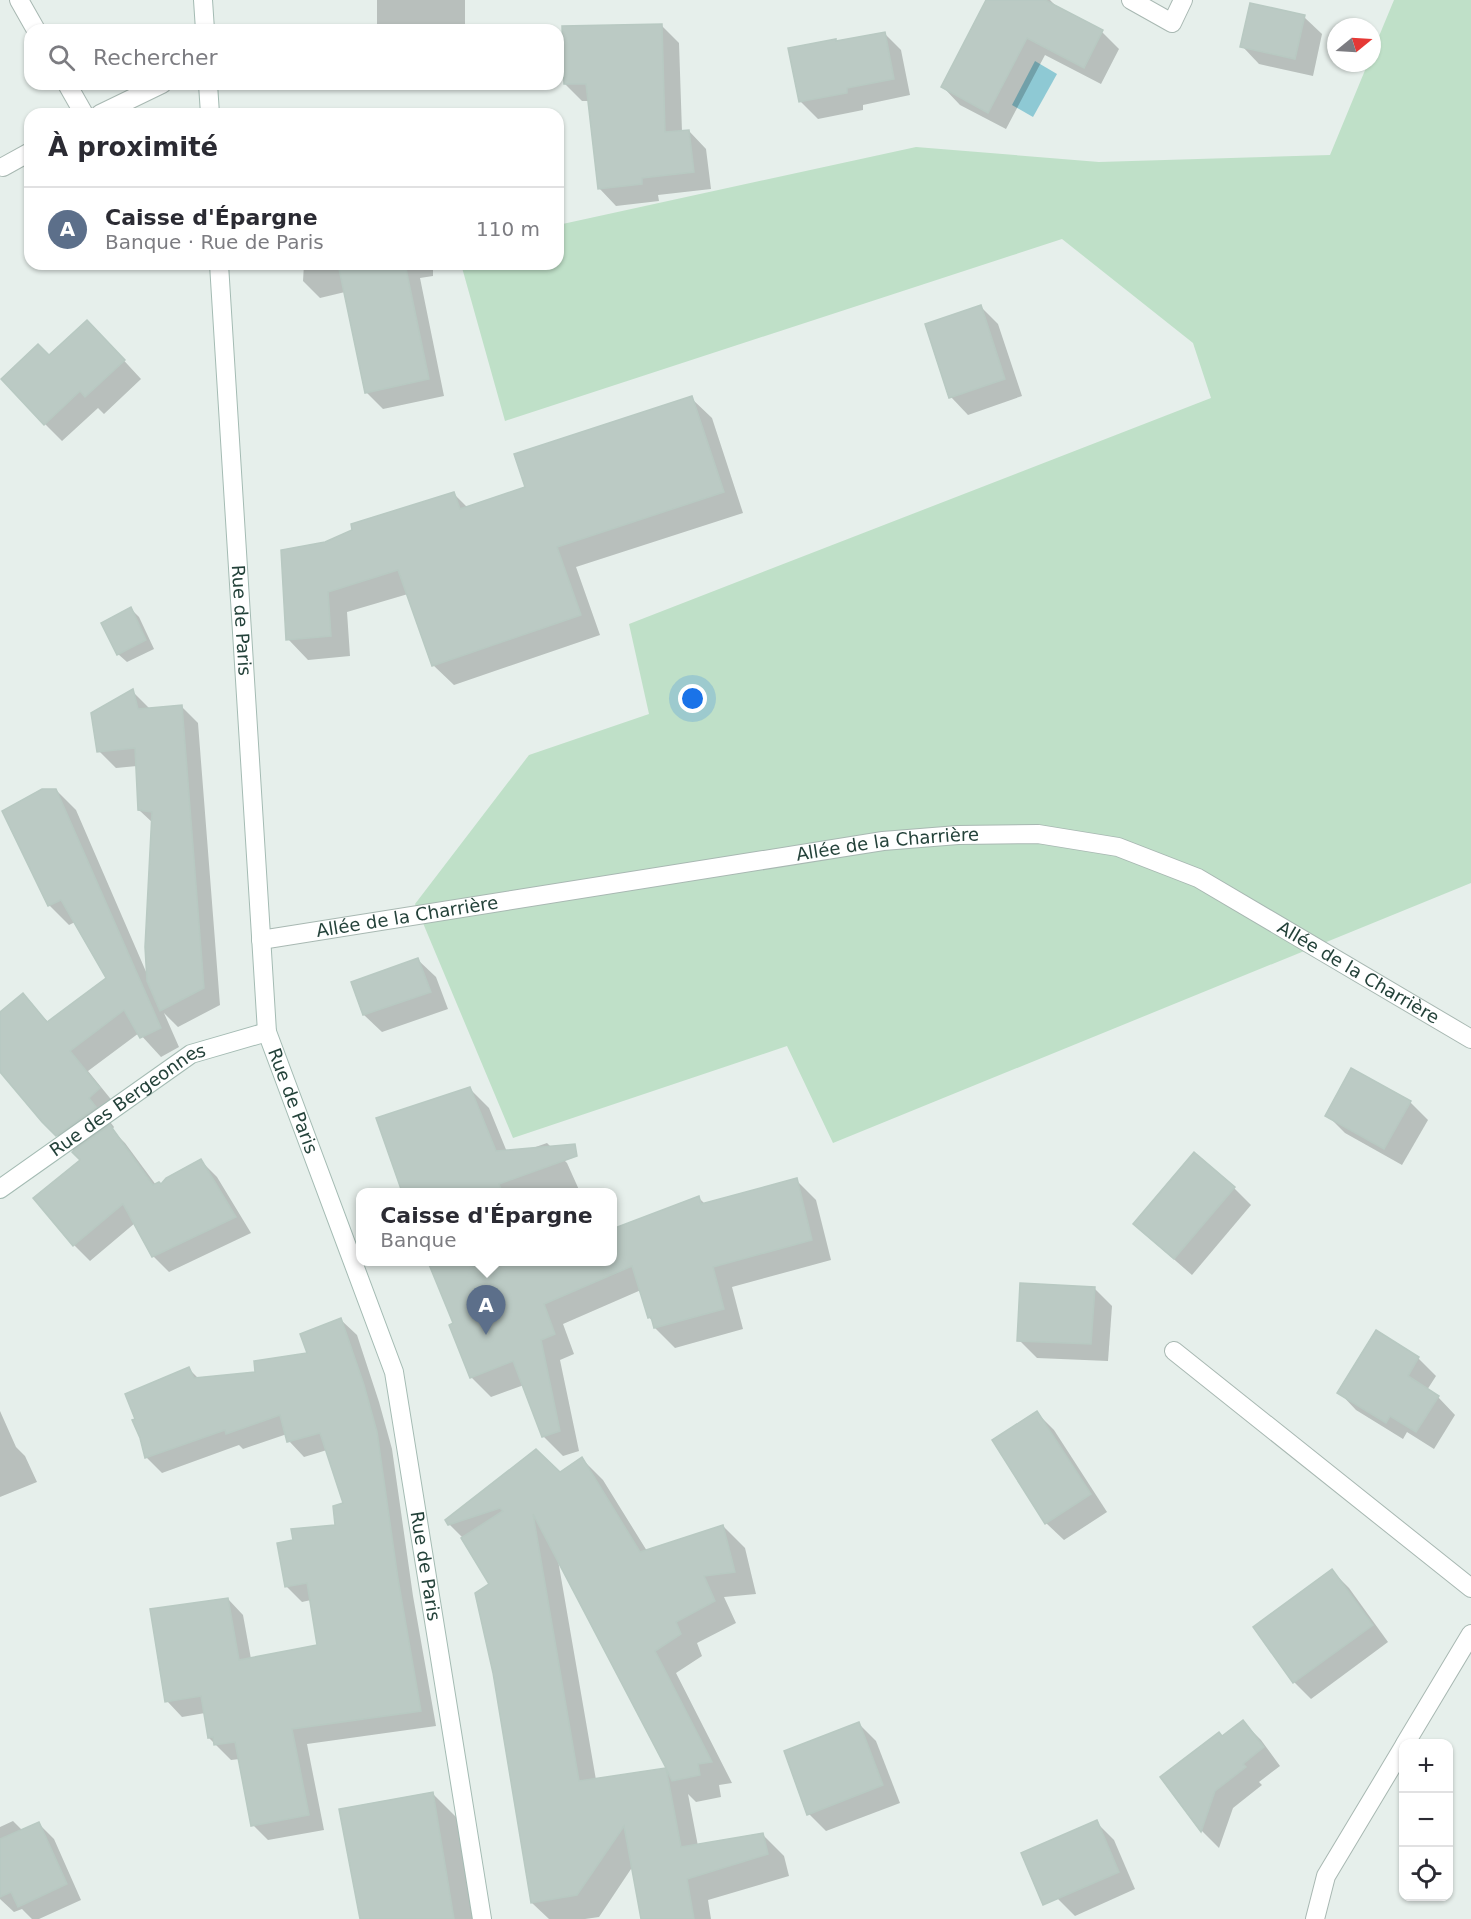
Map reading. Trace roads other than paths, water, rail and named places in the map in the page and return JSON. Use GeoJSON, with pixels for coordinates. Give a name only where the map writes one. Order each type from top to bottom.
{"type":"FeatureCollection","features":[{"type":"Feature","properties":{"kind":"street"},"geometry":{"type":"LineString","coordinates":[[19,0],[33,24]]}},
{"type":"Feature","properties":{"kind":"street"},"geometry":{"type":"LineString","coordinates":[[203,0],[205,24]]}},
{"type":"Feature","properties":{"kind":"street"},"geometry":{"type":"LineString","coordinates":[[1131,0],[1172,23],[1183,0]]}},
{"type":"Feature","properties":{"kind":"street"},"geometry":{"type":"LineString","coordinates":[[70,90],[81,108]]}},
{"type":"Feature","properties":{"kind":"street"},"geometry":{"type":"LineString","coordinates":[[112,108],[150,90]]}},
{"type":"Feature","properties":{"kind":"street"},"geometry":{"type":"LineString","coordinates":[[208,90],[210,108]]}},
{"type":"Feature","properties":{"kind":"street"},"geometry":{"type":"LineString","coordinates":[[3,167],[24,155]]}},
{"type":"Feature","properties":{"kind":"street","name":"Rue de Paris"},"geometry":{"type":"LineString","coordinates":[[219,270],[267,1032],[394,1372],[482,1919]]}},
{"type":"Feature","properties":{"kind":"street","name":"Allée de la Charrière"},"geometry":{"type":"LineString","coordinates":[[261,940],[883,841],[958,835],[1038,834],[1119,847],[1198,878],[1471,1039]]}},
{"type":"Feature","properties":{"kind":"street","name":"Rue des Bergeonnes"},"geometry":{"type":"LineString","coordinates":[[0,1190],[191,1054],[267,1032]]}},
{"type":"Feature","properties":{"kind":"street"},"geometry":{"type":"LineString","coordinates":[[1174,1351],[1471,1588]]}},
{"type":"Feature","properties":{"kind":"street"},"geometry":{"type":"LineString","coordinates":[[1408,1739],[1471,1634]]}},
{"type":"Feature","properties":{"kind":"street"},"geometry":{"type":"LineString","coordinates":[[1314,1919],[1326,1876],[1399,1753]]}},
{"type":"Feature","properties":{"kind":"water"},"geometry":{"type":"Polygon","coordinates":[[[1035,61],[1057,74],[1033,117],[1012,105],[1035,61]]]}},
{"type":"Feature","properties":{"kind":"place","name":"Caisse d'Épargne"},"geometry":{"type":"Point","coordinates":[486,1335]}}]}
